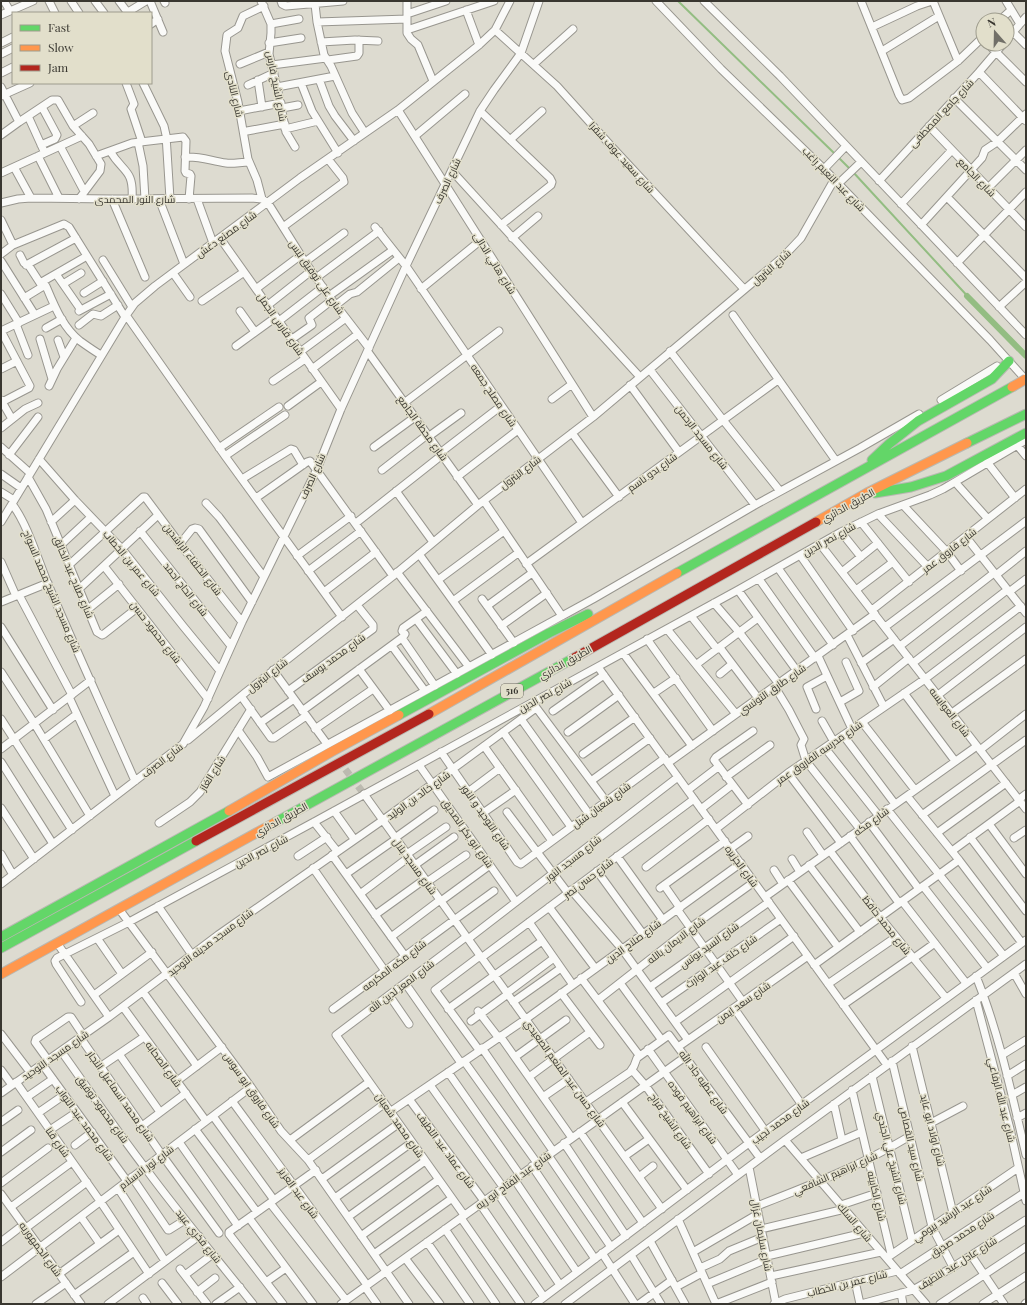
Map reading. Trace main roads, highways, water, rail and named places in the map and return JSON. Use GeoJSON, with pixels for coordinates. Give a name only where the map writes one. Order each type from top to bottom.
{"type":"FeatureCollection","features":[{"type":"Feature","properties":{"kind":"highway"},"geometry":{"type":"LineString","coordinates":[[863,471],[880,452],[903,432],[918,421],[992,379],[1008,360]]}},
{"type":"Feature","properties":{"kind":"highway","name":"516"},"geometry":{"type":"LineString","coordinates":[[1,948],[448,703],[682,570],[1026,380]]}},
{"type":"Feature","properties":{"kind":"highway","name":"الطريق الدائري"},"geometry":{"type":"LineString","coordinates":[[1,974],[734,569],[867,493],[1026,414]]}},
{"type":"Feature","properties":{"kind":"highway"},"geometry":{"type":"LineString","coordinates":[[867,493],[907,488],[946,476],[1026,433]]}},
{"type":"Feature","properties":{"kind":"highway","name":"516"},"geometry":{"type":"LineString","coordinates":[[1,937],[176,841],[331,752],[549,633],[682,570]]}},
{"type":"Feature","properties":{"kind":"waterway"},"geometry":{"type":"LineString","coordinates":[[678,1],[850,169]]}},
{"type":"Feature","properties":{"kind":"waterway"},"geometry":{"type":"LineString","coordinates":[[853,172],[972,301]]}},
{"type":"Feature","properties":{"kind":"waterway"},"geometry":{"type":"LineString","coordinates":[[967,296],[1026,356]]}},
{"type":"Feature","properties":{"kind":"tunnel"},"geometry":{"type":"LineString","coordinates":[[339,761],[364,794]]}}]}
